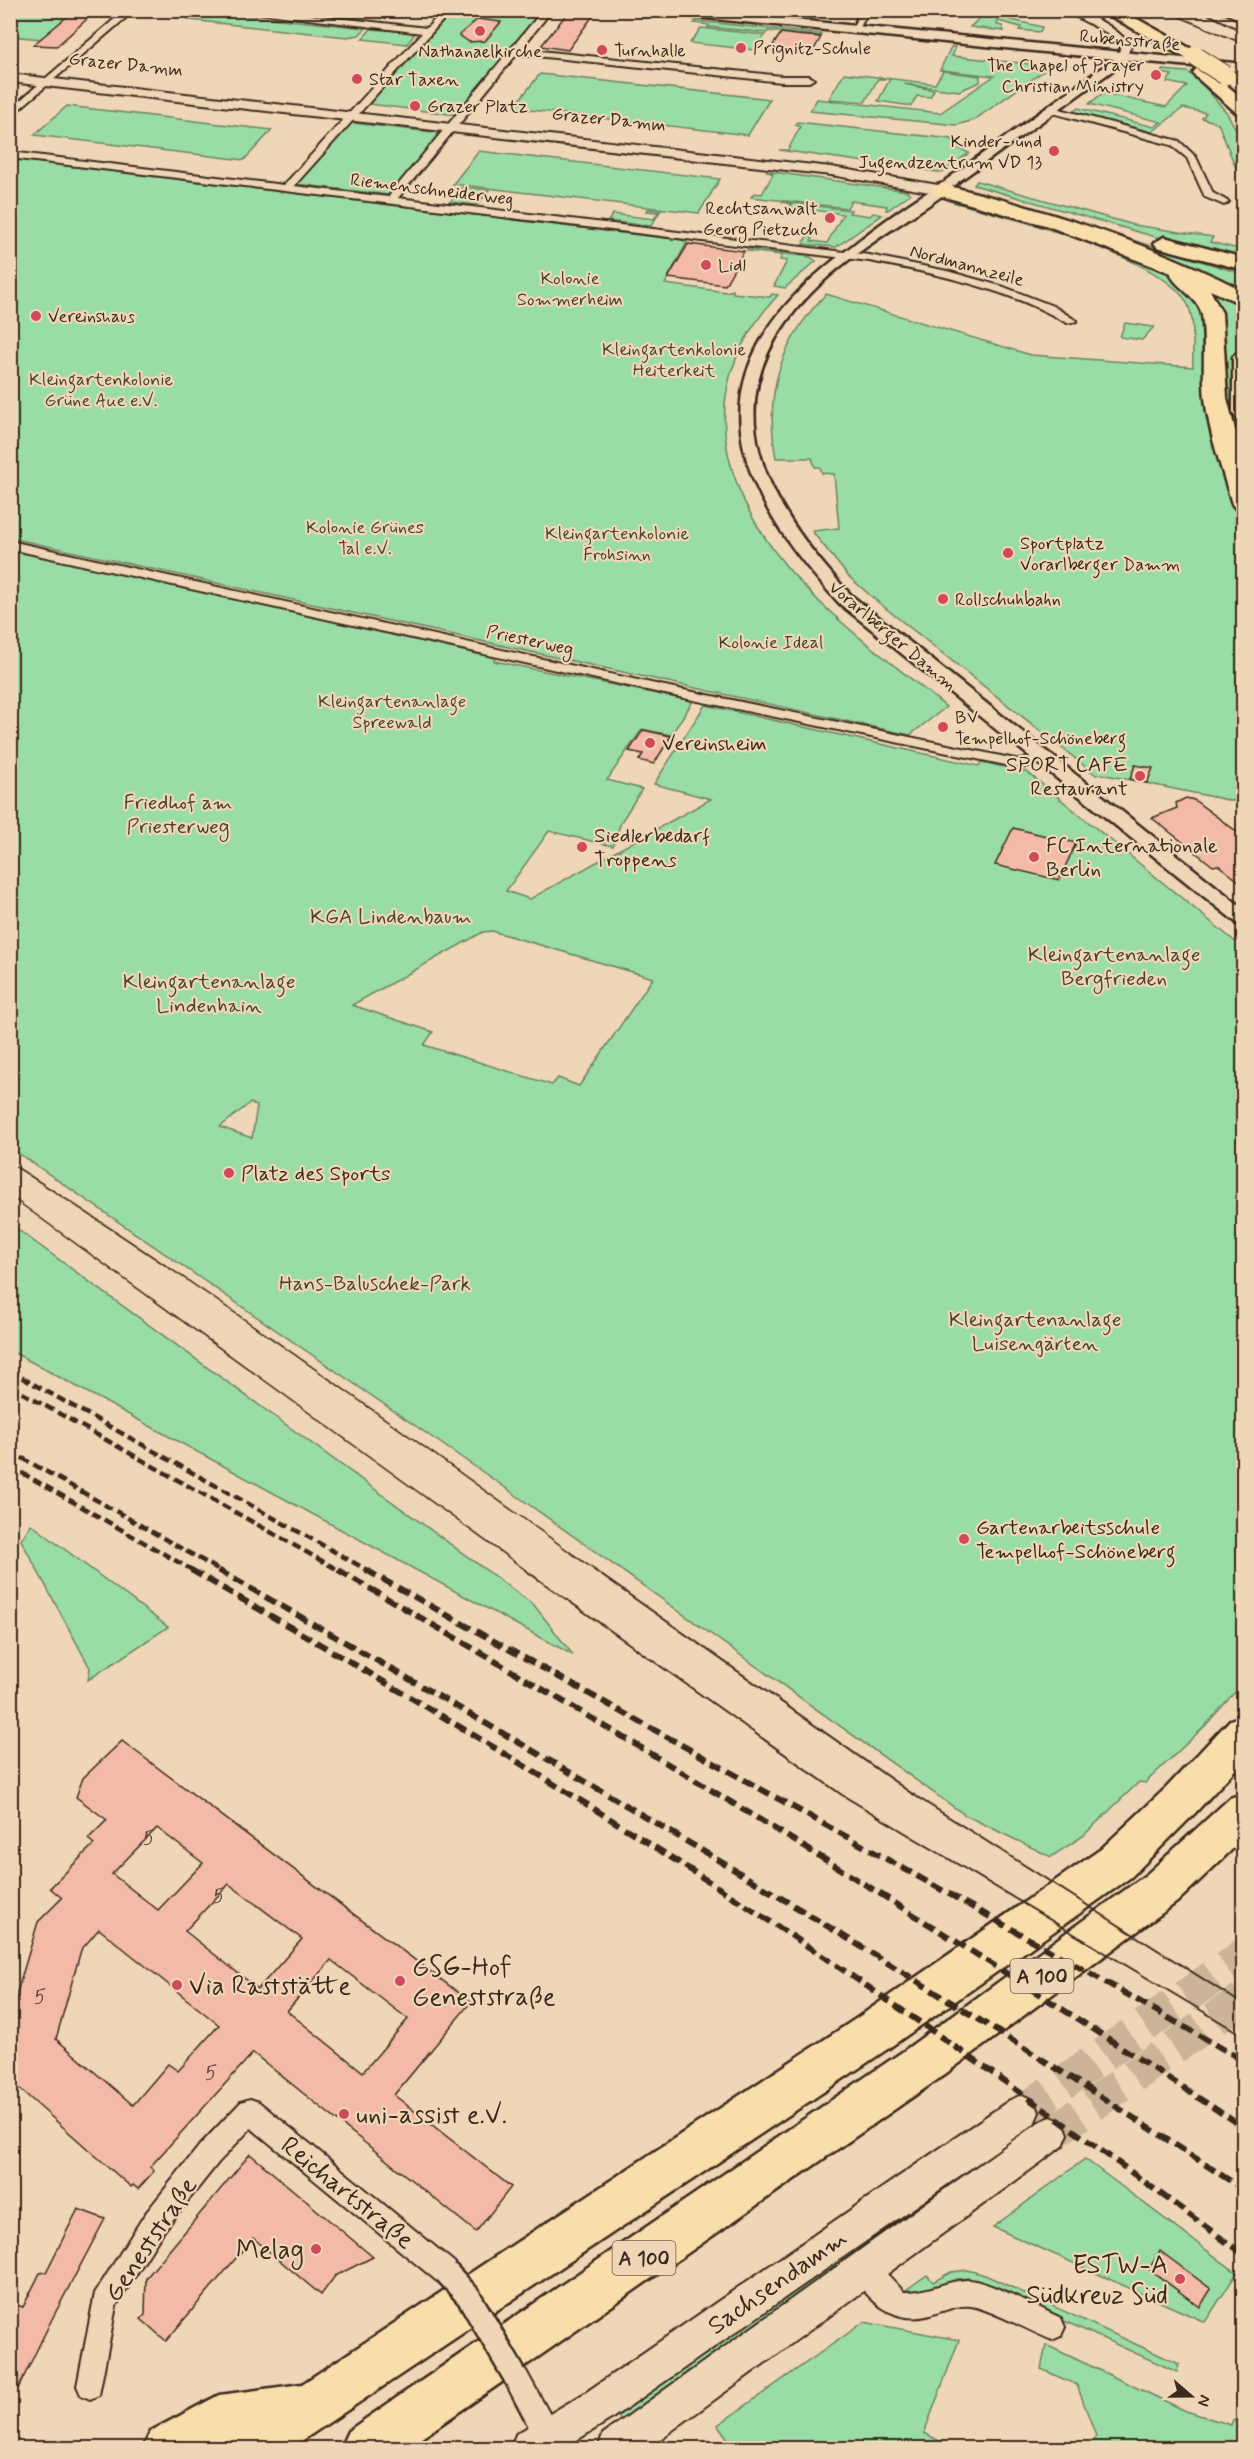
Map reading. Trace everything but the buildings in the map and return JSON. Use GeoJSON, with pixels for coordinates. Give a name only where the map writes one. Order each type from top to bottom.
{"type":"FeatureCollection","features":[{"type":"Feature","properties":{"kind":"highway"},"geometry":{"type":"LineString","coordinates":[[1087,10],[1172,54],[1202,73],[1244,110]]}},
{"type":"Feature","properties":{"kind":"highway"},"geometry":{"type":"LineString","coordinates":[[1108,10],[1195,56],[1225,75],[1244,91]]}},
{"type":"Feature","properties":{"kind":"highway"},"geometry":{"type":"LineString","coordinates":[[946,186],[1244,264]]}},
{"type":"Feature","properties":{"kind":"highway"},"geometry":{"type":"LineString","coordinates":[[946,186],[1193,273],[1244,299]]}},
{"type":"Feature","properties":{"kind":"highway"},"geometry":{"type":"LineString","coordinates":[[1144,238],[1244,270]]}},
{"type":"Feature","properties":{"kind":"highway"},"geometry":{"type":"LineString","coordinates":[[1161,262],[1193,284],[1210,308],[1214,325],[1216,398],[1225,442],[1244,504]]}},
{"type":"Feature","properties":{"kind":"highway"},"geometry":{"type":"LineString","coordinates":[[1244,357],[1244,412]]}},
{"type":"Feature","properties":{"kind":"highway","name":"A 100"},"geometry":{"type":"LineString","coordinates":[[249,2448],[873,2033],[1116,1863],[1181,1800],[1244,1731]]}},
{"type":"Feature","properties":{"kind":"highway","name":"A 100"},"geometry":{"type":"LineString","coordinates":[[364,2448],[921,2065],[1162,1888],[1244,1811]]}},
{"type":"Feature","properties":{"kind":"highway"},"geometry":{"type":"LineString","coordinates":[[168,2448],[219,2420],[308,2407]]}},
{"type":"Feature","properties":{"kind":"main road","name":"Grazer Damm"},"geometry":{"type":"LineString","coordinates":[[10,71],[51,79],[767,160],[946,186]]}},
{"type":"Feature","properties":{"kind":"main road","name":"Grazer Damm"},"geometry":{"type":"LineString","coordinates":[[10,78],[51,79]]}},
{"type":"Feature","properties":{"kind":"main road","name":"Sachsendamm"},"geometry":{"type":"LineString","coordinates":[[545,2445],[1022,2112]]}},
{"type":"Feature","properties":{"kind":"main road","name":"Sachsendamm"},"geometry":{"type":"LineString","coordinates":[[617,2448],[1051,2134]]}},
{"type":"Feature","properties":{"kind":"street"},"geometry":{"type":"LineString","coordinates":[[10,114],[131,10]]}},
{"type":"Feature","properties":{"kind":"street"},"geometry":{"type":"LineString","coordinates":[[238,10],[429,31]]}},
{"type":"Feature","properties":{"kind":"street"},"geometry":{"type":"LineString","coordinates":[[287,188],[448,10]]}},
{"type":"Feature","properties":{"kind":"street"},"geometry":{"type":"LineString","coordinates":[[391,201],[548,10]]}},
{"type":"Feature","properties":{"kind":"street","name":"Rubensstraße"},"geometry":{"type":"LineString","coordinates":[[655,10],[1122,58],[1244,68]]}},
{"type":"Feature","properties":{"kind":"street"},"geometry":{"type":"LineString","coordinates":[[854,31],[865,10]]}},
{"type":"Feature","properties":{"kind":"street"},"geometry":{"type":"LineString","coordinates":[[1067,10],[1117,36],[1126,46],[1122,58]]}},
{"type":"Feature","properties":{"kind":"street"},"geometry":{"type":"LineString","coordinates":[[1206,10],[1244,28]]}},
{"type":"Feature","properties":{"kind":"street"},"geometry":{"type":"LineString","coordinates":[[515,51],[782,79],[809,79]]}},
{"type":"Feature","properties":{"kind":"street","name":"Vorarlberger Damm"},"geometry":{"type":"LineString","coordinates":[[1122,58],[818,280],[790,308],[773,330],[756,366],[749,393],[747,421],[754,464],[762,489],[788,536],[841,595],[1244,919]]}},
{"type":"Feature","properties":{"kind":"street"},"geometry":{"type":"LineString","coordinates":[[1052,110],[1175,143],[1188,152],[1209,195],[1224,202]]}},
{"type":"Feature","properties":{"kind":"street","name":"Riemenschneiderweg"},"geometry":{"type":"LineString","coordinates":[[10,155],[849,256]]}},
{"type":"Feature","properties":{"kind":"street","name":"Nordmannzeile"},"geometry":{"type":"LineString","coordinates":[[849,256],[926,271],[996,289],[1042,305],[1071,321]]}},
{"type":"Feature","properties":{"kind":"street","name":"Priesterweg"},"geometry":{"type":"LineString","coordinates":[[10,544],[869,734],[1020,764],[1042,758]]}},
{"type":"Feature","properties":{"kind":"street","name":"Reichartstraße"},"geometry":{"type":"LineString","coordinates":[[250,2111],[446,2272],[469,2297],[518,2381],[545,2445]]}},
{"type":"Feature","properties":{"kind":"street","name":"Geneststraße"},"geometry":{"type":"LineString","coordinates":[[90,2386],[104,2302],[154,2223],[209,2154],[250,2111]]}},
{"type":"Feature","properties":{"kind":"street"},"geometry":{"type":"LineString","coordinates":[[864,2268],[891,2300],[904,2306],[922,2305],[953,2295],[973,2293],[1052,2327]]}},
{"type":"Feature","properties":{"kind":"green space"},"geometry":{"type":"Polygon","coordinates":[[[22,10],[77,10],[41,39],[11,36],[10,15],[16,15],[22,10]]]}},
{"type":"Feature","properties":{"kind":"green space"},"geometry":{"type":"Polygon","coordinates":[[[190,10],[366,28],[359,35],[347,37],[190,20],[184,16],[190,10]]]}},
{"type":"Feature","properties":{"kind":"green space"},"geometry":{"type":"Polygon","coordinates":[[[453,11],[543,11],[456,115],[369,104],[453,11]]]}},
{"type":"Feature","properties":{"kind":"green space"},"geometry":{"type":"Polygon","coordinates":[[[973,11],[1042,27],[1040,32],[1019,30],[1021,27],[998,21],[997,25],[1002,26],[1004,31],[970,27],[981,17],[970,14],[973,11]]]}},
{"type":"Feature","properties":{"kind":"green space"},"geometry":{"type":"Polygon","coordinates":[[[696,21],[821,34],[820,36],[768,31],[767,33],[708,27],[709,25],[694,23],[696,21]]]}},
{"type":"Feature","properties":{"kind":"green space"},"geometry":{"type":"Polygon","coordinates":[[[701,28],[765,35],[755,50],[690,43],[701,28]]]}},
{"type":"Feature","properties":{"kind":"green space"},"geometry":{"type":"Polygon","coordinates":[[[371,29],[410,32],[414,35],[407,44],[362,39],[371,29]]]}},
{"type":"Feature","properties":{"kind":"green space"},"geometry":{"type":"Polygon","coordinates":[[[951,47],[956,47],[952,56],[1041,65],[1048,68],[974,120],[957,125],[810,111],[817,99],[940,113],[994,76],[940,70],[951,47]]]}},
{"type":"Feature","properties":{"kind":"green space"},"geometry":{"type":"Polygon","coordinates":[[[1162,70],[1187,72],[1199,80],[1227,113],[1243,142],[1243,186],[1218,123],[1202,118],[1206,113],[1183,108],[1152,132],[1072,112],[1078,108],[1154,127],[1161,122],[1089,104],[1103,93],[1166,107],[1187,86],[1167,82],[1172,75],[1161,73],[1162,70]]]}},
{"type":"Feature","properties":{"kind":"green space"},"geometry":{"type":"Polygon","coordinates":[[[943,71],[980,76],[980,82],[959,91],[904,84],[934,90],[930,97],[917,96],[911,106],[878,101],[890,79],[878,79],[865,102],[829,99],[844,73],[935,84],[943,71]]]}},
{"type":"Feature","properties":{"kind":"green space"},"geometry":{"type":"Polygon","coordinates":[[[540,74],[770,99],[748,135],[513,108],[540,74]]]}},
{"type":"Feature","properties":{"kind":"green space"},"geometry":{"type":"Polygon","coordinates":[[[67,106],[272,130],[244,160],[34,135],[67,106]]]}},
{"type":"Feature","properties":{"kind":"green space"},"geometry":{"type":"Polygon","coordinates":[[[797,122],[952,139],[955,146],[969,153],[943,172],[938,172],[779,150],[788,150],[800,127],[795,125],[797,122]]]}},
{"type":"Feature","properties":{"kind":"green space"},"geometry":{"type":"Polygon","coordinates":[[[352,123],[440,133],[389,195],[297,184],[352,123]]]}},
{"type":"Feature","properties":{"kind":"green space"},"geometry":{"type":"Polygon","coordinates":[[[479,151],[720,179],[699,213],[453,184],[479,151]]]}},
{"type":"Feature","properties":{"kind":"green space"},"geometry":{"type":"Polygon","coordinates":[[[11,159],[682,240],[687,242],[665,284],[726,292],[733,290],[733,293],[770,297],[772,294],[778,295],[747,336],[730,377],[724,418],[729,459],[743,499],[765,537],[793,574],[826,608],[946,707],[910,735],[11,538],[11,159]]]}},
{"type":"Feature","properties":{"kind":"green space"},"geometry":{"type":"Polygon","coordinates":[[[766,171],[907,191],[910,194],[888,210],[886,210],[887,206],[851,201],[847,208],[751,197],[754,193],[762,194],[773,174],[766,171]]]}},
{"type":"Feature","properties":{"kind":"green space"},"geometry":{"type":"Polygon","coordinates":[[[977,181],[1134,225],[1213,237],[1210,242],[1243,250],[1243,262],[974,185],[977,181]]]}},
{"type":"Feature","properties":{"kind":"green space"},"geometry":{"type":"Polygon","coordinates":[[[462,187],[489,190],[477,205],[450,202],[462,187]]]}},
{"type":"Feature","properties":{"kind":"green space"},"geometry":{"type":"Polygon","coordinates":[[[992,197],[1243,274],[1243,296],[992,197]]]}},
{"type":"Feature","properties":{"kind":"green space","name":"Sportplatz Vorarlberger Damm"},"geometry":{"type":"Polygon","coordinates":[[[957,198],[1030,219],[1170,272],[1200,299],[1237,497],[1243,513],[1243,803],[1101,774],[1096,775],[848,576],[812,531],[839,528],[834,474],[822,473],[820,467],[815,467],[812,458],[776,458],[772,412],[779,370],[797,331],[826,294],[1031,355],[1193,367],[1193,326],[1190,310],[1172,286],[1147,269],[1079,240],[949,201],[957,198]]]}},
{"type":"Feature","properties":{"kind":"green space"},"geometry":{"type":"Polygon","coordinates":[[[782,202],[851,210],[849,213],[870,216],[873,213],[882,215],[836,247],[803,244],[807,236],[813,236],[811,241],[827,243],[843,214],[789,207],[791,204],[782,202]]]}},
{"type":"Feature","properties":{"kind":"green space"},"geometry":{"type":"Polygon","coordinates":[[[648,209],[661,210],[651,226],[608,221],[613,214],[654,219],[658,212],[646,211],[648,209]]]}},
{"type":"Feature","properties":{"kind":"green space"},"geometry":{"type":"Polygon","coordinates":[[[748,249],[810,257],[816,261],[785,288],[774,286],[787,261],[780,260],[782,255],[747,251],[748,249]]]}},
{"type":"Feature","properties":{"kind":"green space"},"geometry":{"type":"Polygon","coordinates":[[[1194,278],[1243,304],[1236,359],[1236,410],[1243,458],[1243,483],[1194,278]]]}},
{"type":"Feature","properties":{"kind":"green space"},"geometry":{"type":"Polygon","coordinates":[[[1125,323],[1154,327],[1142,340],[1120,337],[1125,323]]]}},
{"type":"Feature","properties":{"kind":"green space"},"geometry":{"type":"Polygon","coordinates":[[[11,549],[495,658],[494,661],[693,701],[671,735],[642,729],[607,780],[642,789],[621,822],[613,846],[549,831],[506,891],[530,899],[711,799],[654,784],[705,705],[979,766],[981,762],[1027,772],[1243,948],[1243,1683],[1204,1727],[1145,1783],[1139,1782],[1083,1836],[1051,1857],[965,1815],[503,1486],[11,1148],[11,549]],[[492,931],[483,932],[352,1005],[433,1032],[424,1045],[552,1085],[558,1078],[579,1086],[653,978],[492,931]],[[250,1103],[220,1127],[252,1138],[257,1106],[250,1103]]]}},
{"type":"Feature","properties":{"kind":"green space"},"geometry":{"type":"Polygon","coordinates":[[[10,1224],[534,1605],[573,1655],[11,1351],[10,1224]]]}},
{"type":"Feature","properties":{"kind":"green space"},"geometry":{"type":"Polygon","coordinates":[[[31,1524],[168,1627],[88,1680],[90,1668],[21,1540],[31,1524]]]}},
{"type":"Feature","properties":{"kind":"green space"},"geometry":{"type":"Polygon","coordinates":[[[989,2151],[994,2158],[624,2426],[618,2416],[989,2151]]]}},
{"type":"Feature","properties":{"kind":"green space"},"geometry":{"type":"Polygon","coordinates":[[[1085,2159],[1237,2273],[1205,2322],[993,2227],[1085,2159]]]}},
{"type":"Feature","properties":{"kind":"green space"},"geometry":{"type":"Polygon","coordinates":[[[967,2270],[985,2275],[1179,2364],[1177,2372],[969,2278],[956,2279],[923,2292],[903,2292],[927,2275],[933,2282],[951,2272],[967,2270]]]}},
{"type":"Feature","properties":{"kind":"green space"},"geometry":{"type":"Polygon","coordinates":[[[864,2322],[959,2340],[924,2433],[953,2448],[734,2448],[718,2425],[864,2322]]]}},
{"type":"Feature","properties":{"kind":"green space"},"geometry":{"type":"Polygon","coordinates":[[[1046,2345],[1186,2411],[1231,2425],[1233,2420],[1243,2425],[1243,2448],[1086,2448],[1096,2436],[1077,2385],[1041,2369],[1046,2345]]]}},
{"type":"Feature","properties":{"kind":"tunnel"},"geometry":{"type":"LineString","coordinates":[[1022,2112],[1244,1955]]}},
{"type":"Feature","properties":{"kind":"tunnel"},"geometry":{"type":"LineString","coordinates":[[1051,2134],[1244,1998]]}},
{"type":"Feature","properties":{"kind":"tram line"},"geometry":{"type":"LineString","coordinates":[[1163,10],[1244,44]]}},
{"type":"Feature","properties":{"kind":"tram line"},"geometry":{"type":"LineString","coordinates":[[10,1163],[233,1311],[596,1571]]}},
{"type":"Feature","properties":{"kind":"tram line"},"geometry":{"type":"LineString","coordinates":[[10,1196],[527,1571]]}},
{"type":"Feature","properties":{"kind":"tram line"},"geometry":{"type":"LineString","coordinates":[[525,1570],[842,1795],[1244,2036]]}},
{"type":"Feature","properties":{"kind":"tram line"},"geometry":{"type":"LineString","coordinates":[[594,1570],[911,1793],[1244,2005]]}},
{"type":"Feature","properties":{"kind":"railway"},"geometry":{"type":"LineString","coordinates":[[10,1371],[369,1571]]}},
{"type":"Feature","properties":{"kind":"railway"},"geometry":{"type":"LineString","coordinates":[[10,1386],[340,1571]]}},
{"type":"Feature","properties":{"kind":"railway"},"geometry":{"type":"LineString","coordinates":[[10,1451],[221,1571]]}},
{"type":"Feature","properties":{"kind":"railway"},"geometry":{"type":"LineString","coordinates":[[10,1466],[194,1571]]}},
{"type":"Feature","properties":{"kind":"railway"},"geometry":{"type":"LineString","coordinates":[[191,1570],[504,1754],[760,1915],[970,2057],[1244,2255]]}},
{"type":"Feature","properties":{"kind":"railway"},"geometry":{"type":"LineString","coordinates":[[218,1570],[736,1871],[992,2028],[1244,2190]]}},
{"type":"Feature","properties":{"kind":"railway"},"geometry":{"type":"LineString","coordinates":[[338,1570],[682,1772],[1021,1983],[1244,2128]]}},
{"type":"Feature","properties":{"kind":"railway"},"geometry":{"type":"LineString","coordinates":[[366,1570],[916,1875],[1244,2061]]}},
{"type":"Feature","properties":{"kind":"place","name":"Nathanaelkirche"},"geometry":{"type":"Point","coordinates":[480,31]}},
{"type":"Feature","properties":{"kind":"place","name":"Prignitz-Schule"},"geometry":{"type":"Point","coordinates":[741,48]}},
{"type":"Feature","properties":{"kind":"place","name":"Turnhalle"},"geometry":{"type":"Point","coordinates":[602,50]}},
{"type":"Feature","properties":{"kind":"place","name":"The Chapel of Prayer Christian Ministry"},"geometry":{"type":"Point","coordinates":[1156,75]}},
{"type":"Feature","properties":{"kind":"place","name":"Star Taxen"},"geometry":{"type":"Point","coordinates":[357,79]}},
{"type":"Feature","properties":{"kind":"place","name":"Grazer Platz"},"geometry":{"type":"Point","coordinates":[415,106]}},
{"type":"Feature","properties":{"kind":"place","name":"Kinder- und Jugendzentrum VD 13"},"geometry":{"type":"Point","coordinates":[1054,151]}},
{"type":"Feature","properties":{"kind":"place","name":"Rechtsanwalt Georg Pietzuch"},"geometry":{"type":"Point","coordinates":[830,218]}},
{"type":"Feature","properties":{"kind":"place","name":"Lidl"},"geometry":{"type":"Point","coordinates":[706,265]}},
{"type":"Feature","properties":{"kind":"place","name":"Vereinshaus"},"geometry":{"type":"Point","coordinates":[36,316]}},
{"type":"Feature","properties":{"kind":"place","name":"Sportplatz Vorarlberger Damm"},"geometry":{"type":"Point","coordinates":[1008,553]}},
{"type":"Feature","properties":{"kind":"place","name":"Rollschuhbahn"},"geometry":{"type":"Point","coordinates":[943,599]}},
{"type":"Feature","properties":{"kind":"place","name":"BV Tempelhof-Schöneberg"},"geometry":{"type":"Point","coordinates":[943,727]}},
{"type":"Feature","properties":{"kind":"place","name":"Vereinsheim"},"geometry":{"type":"Point","coordinates":[650,743]}},
{"type":"Feature","properties":{"kind":"place","name":"SPORT CAFE Restaurant"},"geometry":{"type":"Point","coordinates":[1140,776]}},
{"type":"Feature","properties":{"kind":"place","name":"Siedlerbedarf Troppens"},"geometry":{"type":"Point","coordinates":[582,847]}},
{"type":"Feature","properties":{"kind":"place","name":"FC Internationale Berlin"},"geometry":{"type":"Point","coordinates":[1034,857]}},
{"type":"Feature","properties":{"kind":"place","name":"Platz des Sports"},"geometry":{"type":"Point","coordinates":[229,1173]}},
{"type":"Feature","properties":{"kind":"place","name":"Gartenarbeitsschule Tempelhof-Schöneberg"},"geometry":{"type":"Point","coordinates":[964,1539]}},
{"type":"Feature","properties":{"kind":"place","name":"GSG-Hof Geneststraße"},"geometry":{"type":"Point","coordinates":[400,1981]}},
{"type":"Feature","properties":{"kind":"place","name":"Via Raststätte"},"geometry":{"type":"Point","coordinates":[177,1985]}},
{"type":"Feature","properties":{"kind":"place","name":"uni-assist e.V."},"geometry":{"type":"Point","coordinates":[344,2114]}},
{"type":"Feature","properties":{"kind":"place","name":"Melag"},"geometry":{"type":"Point","coordinates":[316,2249]}},
{"type":"Feature","properties":{"kind":"place","name":"ESTW-A Südkreuz Süd"},"geometry":{"type":"Point","coordinates":[1180,2279]}},
{"type":"Feature","properties":{"kind":"park label","name":"Kolonie Sommerheim"},"geometry":{"type":"Point","coordinates":[570,288]}},
{"type":"Feature","properties":{"kind":"park label","name":"Kleingartenkolonie Heiterkeit"},"geometry":{"type":"Point","coordinates":[674,359]}},
{"type":"Feature","properties":{"kind":"park label","name":"Kleingartenkolonie Grüne Aue e.V."},"geometry":{"type":"Point","coordinates":[101,389]}},
{"type":"Feature","properties":{"kind":"park label","name":"Kolonie Grünes Tal e.V."},"geometry":{"type":"Point","coordinates":[365,537]}},
{"type":"Feature","properties":{"kind":"park label","name":"Kleingartenkolonie Frohsinn"},"geometry":{"type":"Point","coordinates":[617,543]}},
{"type":"Feature","properties":{"kind":"park label","name":"Kolonie Ideal"},"geometry":{"type":"Point","coordinates":[771,642]}},
{"type":"Feature","properties":{"kind":"park label","name":"Kleingartenanlage Spreewald"},"geometry":{"type":"Point","coordinates":[392,711]}},
{"type":"Feature","properties":{"kind":"park label","name":"Friedhof am Priesterweg"},"geometry":{"type":"Point","coordinates":[178,814]}},
{"type":"Feature","properties":{"kind":"park label","name":"KGA Lindenbaum"},"geometry":{"type":"Point","coordinates":[391,916]}},
{"type":"Feature","properties":{"kind":"park label","name":"Kleingartenanlage Bergfrieden"},"geometry":{"type":"Point","coordinates":[1114,966]}},
{"type":"Feature","properties":{"kind":"park label","name":"Kleingartenanlage Lindenhain"},"geometry":{"type":"Point","coordinates":[209,993]}},
{"type":"Feature","properties":{"kind":"park label","name":"Hans-Baluschek-Park"},"geometry":{"type":"Point","coordinates":[375,1283]}},
{"type":"Feature","properties":{"kind":"park label","name":"Kleingartenanlage Luisengärten"},"geometry":{"type":"Point","coordinates":[1035,1331]}}]}
